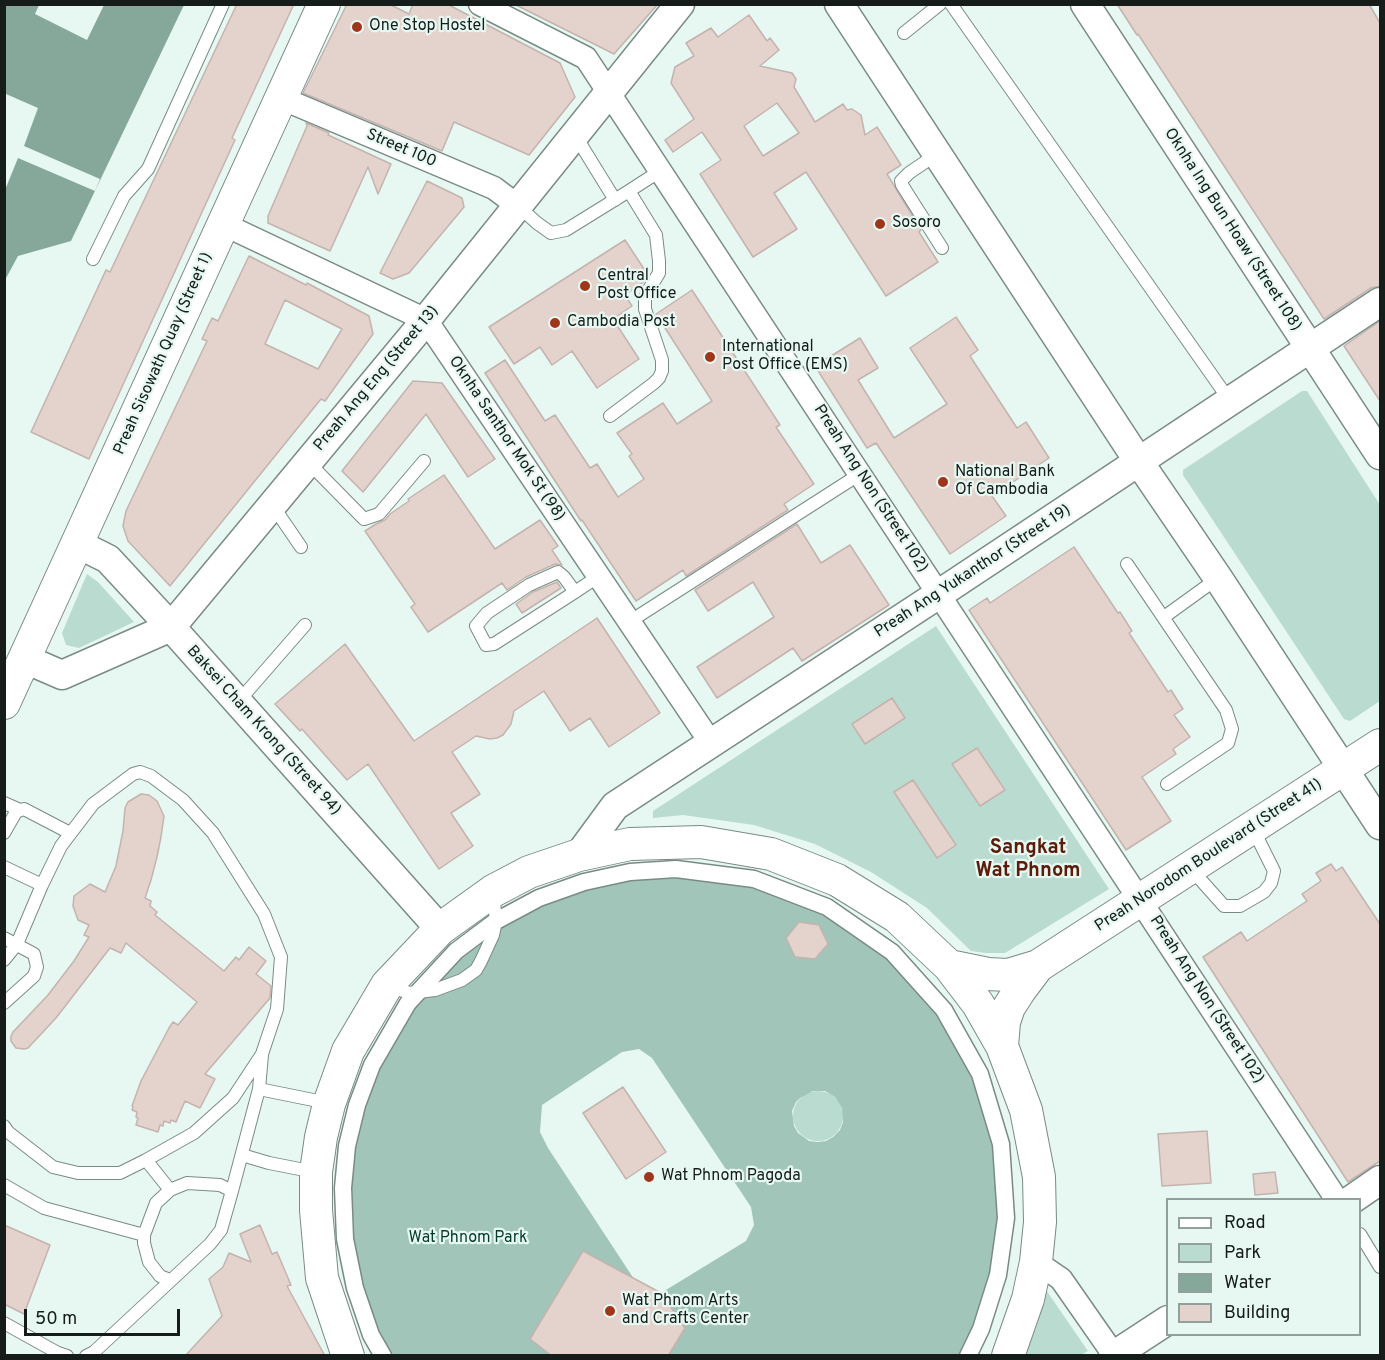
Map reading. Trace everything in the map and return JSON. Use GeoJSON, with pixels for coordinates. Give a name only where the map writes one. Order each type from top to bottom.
{"type":"FeatureCollection","features":[{"type":"Feature","properties":{"kind":"main road","name":"Preah Sisowath Quay (Street 1)"},"geometry":{"type":"LineString","coordinates":[[4,704],[324,4]]}},
{"type":"Feature","properties":{"kind":"main road","name":"Preah Norodom Boulevard (Street 41)"},"geometry":{"type":"LineString","coordinates":[[949,966],[988,974],[1008,975],[1038,966],[1380,745]]}},
{"type":"Feature","properties":{"kind":"main road"},"geometry":{"type":"LineString","coordinates":[[348,1356],[322,1278],[316,1210],[316,1172],[321,1137],[348,1051],[387,985],[440,929],[494,906],[529,872],[579,855],[630,844],[701,842],[771,854],[837,880],[897,918],[949,966],[978,1004],[1002,1046],[1026,1110],[1039,1177],[1040,1222],[1036,1262],[1028,1299],[1008,1356]]}},
{"type":"Feature","properties":{"kind":"main road","name":"Preah Norodom Boulevard (Street 41)"},"geometry":{"type":"LineString","coordinates":[[1002,1046],[1004,1022],[1010,1007],[1038,966]]}},
{"type":"Feature","properties":{"kind":"street","name":"Preah Ang Non (Street 102)"},"geometry":{"type":"LineString","coordinates":[[480,4],[586,58],[1336,1198]]}},
{"type":"Feature","properties":{"kind":"street","name":"Preah Ang Eng (Street 13)"},"geometry":{"type":"LineString","coordinates":[[25,658],[62,675],[171,627],[426,320],[680,4]]}},
{"type":"Feature","properties":{"kind":"street"},"geometry":{"type":"LineString","coordinates":[[839,4],[1380,825]]}},
{"type":"Feature","properties":{"kind":"street","name":"Oknha Ing Bun Hoaw (Street 108)"},"geometry":{"type":"LineString","coordinates":[[1085,4],[1380,455]]}},
{"type":"Feature","properties":{"kind":"street","name":"Street 100"},"geometry":{"type":"LineString","coordinates":[[281,98],[494,188],[518,206]]}},
{"type":"Feature","properties":{"kind":"street"},"geometry":{"type":"LineString","coordinates":[[223,224],[426,320]]}},
{"type":"Feature","properties":{"kind":"street","name":"Preah Ang Yukanthor (Street 19)"},"geometry":{"type":"LineString","coordinates":[[579,855],[615,806],[1380,302]]}},
{"type":"Feature","properties":{"kind":"street","name":"Oknha Santhor Mok St (98)"},"geometry":{"type":"LineString","coordinates":[[426,320],[711,744]]}},
{"type":"Feature","properties":{"kind":"street","name":"Baksei Cham Krong (Street 94)"},"geometry":{"type":"LineString","coordinates":[[78,544],[108,559],[440,929]]}},
{"type":"Feature","properties":{"kind":"street"},"geometry":{"type":"LineString","coordinates":[[383,1356],[371,1335],[355,1288],[345,1239],[344,1188],[347,1146],[357,1105],[372,1065],[408,1003],[494,906],[539,898],[584,882],[630,872],[676,869],[754,879],[827,907],[892,952],[944,1010],[980,1074],[1001,1144],[1006,1218],[998,1275],[981,1329],[968,1356]]}},
{"type":"Feature","properties":{"kind":"street"},"geometry":{"type":"LineString","coordinates":[[1354,1198],[1380,1180]]}},
{"type":"Feature","properties":{"kind":"street"},"geometry":{"type":"LineString","coordinates":[[1036,1262],[1061,1279],[1113,1355],[1166,1321]]}},
{"type":"Feature","properties":{"kind":"lane"},"geometry":{"type":"LineString","coordinates":[[93,260],[124,196],[148,169],[223,4]]}},
{"type":"Feature","properties":{"kind":"lane"},"geometry":{"type":"LineString","coordinates":[[904,33],[940,4]]}},
{"type":"Feature","properties":{"kind":"lane"},"geometry":{"type":"LineString","coordinates":[[951,4],[1230,401]]}},
{"type":"Feature","properties":{"kind":"lane"},"geometry":{"type":"LineString","coordinates":[[575,135],[615,200]]}},
{"type":"Feature","properties":{"kind":"lane"},"geometry":{"type":"LineString","coordinates":[[937,154],[901,181],[942,248]]}},
{"type":"Feature","properties":{"kind":"lane"},"geometry":{"type":"LineString","coordinates":[[518,206],[551,232],[566,230],[660,171]]}},
{"type":"Feature","properties":{"kind":"lane"},"geometry":{"type":"LineString","coordinates":[[610,416],[654,383],[662,371],[662,360],[645,309],[645,298],[659,273],[656,235],[629,191]]}},
{"type":"Feature","properties":{"kind":"lane"},"geometry":{"type":"LineString","coordinates":[[308,462],[364,519],[379,514],[424,461]]}},
{"type":"Feature","properties":{"kind":"lane"},"geometry":{"type":"LineString","coordinates":[[629,622],[860,474]]}},
{"type":"Feature","properties":{"kind":"lane"},"geometry":{"type":"LineString","coordinates":[[272,505],[302,546]]}},
{"type":"Feature","properties":{"kind":"lane"},"geometry":{"type":"LineString","coordinates":[[1127,564],[1226,710],[1232,729],[1228,743],[1167,784]]}},
{"type":"Feature","properties":{"kind":"lane"},"geometry":{"type":"LineString","coordinates":[[574,592],[558,572],[529,585],[487,614],[476,626],[486,645],[494,644],[599,576]]}},
{"type":"Feature","properties":{"kind":"lane"},"geometry":{"type":"LineString","coordinates":[[1164,616],[1218,578]]}},
{"type":"Feature","properties":{"kind":"lane"},"geometry":{"type":"LineString","coordinates":[[238,702],[305,625]]}},
{"type":"Feature","properties":{"kind":"lane"},"geometry":{"type":"LineString","coordinates":[[4,960],[17,944],[42,885],[70,833],[93,804],[133,774],[140,772],[152,776],[183,800],[213,833],[264,914],[281,957],[277,1009],[262,1054],[259,1089],[220,1230],[210,1244],[94,1352],[86,1356]]}},
{"type":"Feature","properties":{"kind":"lane"},"geometry":{"type":"LineString","coordinates":[[4,803],[20,810],[24,809],[70,833]]}},
{"type":"Feature","properties":{"kind":"lane"},"geometry":{"type":"LineString","coordinates":[[4,833],[20,810]]}},
{"type":"Feature","properties":{"kind":"lane"},"geometry":{"type":"LineString","coordinates":[[1190,868],[1224,906],[1240,906],[1264,892],[1271,883],[1274,872],[1252,828]]}},
{"type":"Feature","properties":{"kind":"lane"},"geometry":{"type":"LineString","coordinates":[[4,867],[42,885]]}},
{"type":"Feature","properties":{"kind":"lane"},"geometry":{"type":"LineString","coordinates":[[387,985],[409,993],[435,990],[462,980],[476,970],[493,935],[494,906]]}},
{"type":"Feature","properties":{"kind":"lane"},"geometry":{"type":"LineString","coordinates":[[4,938],[34,954],[38,967],[34,976],[4,1003]]}},
{"type":"Feature","properties":{"kind":"lane"},"geometry":{"type":"LineString","coordinates":[[4,1126],[8,1132],[53,1167],[78,1173],[120,1173],[194,1133],[233,1098],[262,1054]]}},
{"type":"Feature","properties":{"kind":"lane"},"geometry":{"type":"LineString","coordinates":[[259,1089],[330,1104]]}},
{"type":"Feature","properties":{"kind":"lane"},"geometry":{"type":"LineString","coordinates":[[242,1155],[316,1172]]}},
{"type":"Feature","properties":{"kind":"lane"},"geometry":{"type":"LineString","coordinates":[[146,1160],[170,1190]]}},
{"type":"Feature","properties":{"kind":"lane"},"geometry":{"type":"LineString","coordinates":[[170,1280],[160,1276],[149,1262],[144,1244],[144,1235],[156,1203],[170,1190],[187,1183],[220,1185],[232,1191]]}},
{"type":"Feature","properties":{"kind":"lane"},"geometry":{"type":"LineString","coordinates":[[4,1185],[44,1208],[144,1235]]}},
{"type":"Feature","properties":{"kind":"lane"},"geometry":{"type":"LineString","coordinates":[[1361,1237],[1380,1267]]}},
{"type":"Feature","properties":{"kind":"lane"},"geometry":{"type":"LineString","coordinates":[[4,1323],[67,1356]]}},
{"type":"Feature","properties":{"kind":"green space"},"geometry":{"type":"Polygon","coordinates":[[[1302,391],[1307,391],[1380,505],[1380,701],[1350,721],[1344,719],[1183,475],[1183,470],[1302,391]]]}},
{"type":"Feature","properties":{"kind":"green space"},"geometry":{"type":"Polygon","coordinates":[[[87,574],[98,582],[134,622],[79,648],[66,645],[62,633],[87,574]]]}},
{"type":"Feature","properties":{"kind":"green space"},"geometry":{"type":"Polygon","coordinates":[[[936,626],[1109,889],[1005,953],[971,951],[927,908],[871,872],[815,844],[754,825],[683,815],[653,818],[653,811],[936,626]]]}},
{"type":"Feature","properties":{"kind":"green space","name":"Wat Phnom Park"},"geometry":{"type":"Polygon","coordinates":[[[676,873],[753,883],[825,911],[889,954],[941,1012],[976,1075],[997,1145],[1002,1217],[995,1274],[964,1355],[388,1356],[358,1287],[347,1188],[361,1106],[411,1006],[459,954],[498,924],[584,885],[676,873]],[[639,1049],[622,1052],[542,1105],[540,1132],[548,1148],[634,1279],[661,1293],[746,1241],[754,1225],[751,1207],[652,1058],[639,1049]],[[813,1091],[796,1102],[792,1111],[794,1126],[798,1133],[809,1141],[826,1141],[840,1130],[843,1122],[842,1108],[835,1097],[825,1091],[813,1091]]]}},
{"type":"Feature","properties":{"kind":"green space"},"geometry":{"type":"Polygon","coordinates":[[[818,1091],[836,1098],[843,1116],[836,1134],[818,1141],[800,1134],[793,1116],[800,1098],[818,1091]]]}},
{"type":"Feature","properties":{"kind":"green space"},"geometry":{"type":"Polygon","coordinates":[[[1044,1287],[1088,1351],[1081,1355],[1025,1356],[1038,1322],[1044,1287]]]}},
{"type":"Feature","properties":{"kind":"water"},"geometry":{"type":"Polygon","coordinates":[[[5,5],[184,5],[71,241],[18,256],[5,280],[5,5]]]}},
{"type":"Feature","properties":{"kind":"pier"},"geometry":{"type":"Polygon","coordinates":[[[39,4],[104,5],[87,40],[35,14],[39,4]]]}},
{"type":"Feature","properties":{"kind":"pier"},"geometry":{"type":"Polygon","coordinates":[[[6,94],[38,108],[24,146],[100,179],[95,191],[18,158],[5,190],[4,97],[6,94]]]}},
{"type":"Feature","properties":{"kind":"building"},"geometry":{"type":"Polygon","coordinates":[[[237,4],[294,4],[232,138],[235,140],[89,459],[31,432],[106,270],[110,272],[237,4]]]}},
{"type":"Feature","properties":{"kind":"building"},"geometry":{"type":"Polygon","coordinates":[[[347,4],[389,4],[409,14],[413,4],[447,4],[560,63],[575,97],[529,155],[454,122],[442,151],[303,93],[347,4]]]}},
{"type":"Feature","properties":{"kind":"building"},"geometry":{"type":"Polygon","coordinates":[[[514,4],[658,4],[614,54],[514,4]]]}},
{"type":"Feature","properties":{"kind":"building"},"geometry":{"type":"Polygon","coordinates":[[[1117,4],[1369,4],[1380,23],[1380,286],[1371,288],[1324,319],[1117,4]]]}},
{"type":"Feature","properties":{"kind":"building"},"geometry":{"type":"Polygon","coordinates":[[[749,15],[767,41],[770,38],[779,50],[760,66],[792,73],[796,79],[794,87],[815,122],[843,104],[847,110],[852,109],[861,115],[865,135],[877,127],[901,165],[887,174],[938,262],[886,296],[806,172],[774,193],[797,229],[753,257],[700,174],[721,160],[702,132],[673,152],[665,140],[694,119],[671,83],[675,67],[694,56],[686,43],[711,28],[718,37],[749,15]],[[777,103],[744,126],[763,156],[799,133],[777,103]]]}},
{"type":"Feature","properties":{"kind":"building"},"geometry":{"type":"Polygon","coordinates":[[[306,123],[391,164],[378,194],[368,167],[330,251],[268,223],[268,216],[307,126],[306,123]]]}},
{"type":"Feature","properties":{"kind":"building"},"geometry":{"type":"Polygon","coordinates":[[[427,181],[462,198],[464,207],[409,273],[393,279],[380,273],[427,181]]]}},
{"type":"Feature","properties":{"kind":"building","name":"Cambodia Post"},"geometry":{"type":"Polygon","coordinates":[[[625,240],[648,275],[644,282],[625,295],[632,306],[613,319],[639,359],[597,388],[572,351],[552,365],[540,347],[514,364],[489,327],[625,240]]]}},
{"type":"Feature","properties":{"kind":"building"},"geometry":{"type":"Polygon","coordinates":[[[249,256],[369,316],[373,334],[325,401],[321,399],[170,586],[128,541],[123,526],[126,511],[207,341],[202,339],[212,318],[218,321],[249,256]],[[285,300],[265,344],[318,369],[342,329],[285,300]]]}},
{"type":"Feature","properties":{"kind":"building"},"geometry":{"type":"Polygon","coordinates":[[[692,290],[780,425],[776,427],[814,484],[784,504],[788,510],[686,576],[683,570],[636,601],[485,373],[505,360],[545,421],[555,415],[590,468],[597,464],[618,497],[644,479],[629,456],[632,454],[617,433],[663,403],[677,424],[712,401],[656,314],[692,290]]]}},
{"type":"Feature","properties":{"kind":"building"},"geometry":{"type":"Polygon","coordinates":[[[956,317],[978,350],[970,356],[1017,428],[1026,422],[1049,458],[992,496],[1006,516],[950,554],[876,443],[867,448],[815,366],[860,338],[878,368],[858,380],[894,438],[947,404],[910,348],[956,317]]]}},
{"type":"Feature","properties":{"kind":"building"},"geometry":{"type":"Polygon","coordinates":[[[1380,321],[1380,401],[1344,346],[1380,321]]]}},
{"type":"Feature","properties":{"kind":"building"},"geometry":{"type":"Polygon","coordinates":[[[413,381],[442,383],[495,459],[468,477],[426,414],[363,492],[342,471],[413,381]]]}},
{"type":"Feature","properties":{"kind":"building"},"geometry":{"type":"Polygon","coordinates":[[[444,475],[495,549],[540,520],[558,546],[552,550],[562,565],[555,564],[526,577],[507,590],[502,583],[428,632],[411,607],[415,604],[365,531],[385,520],[409,501],[408,499],[444,475]]]}},
{"type":"Feature","properties":{"kind":"building"},"geometry":{"type":"Polygon","coordinates":[[[797,524],[821,563],[850,545],[889,605],[802,661],[793,648],[717,698],[697,667],[774,617],[753,582],[708,611],[695,590],[797,524]]]}},
{"type":"Feature","properties":{"kind":"building"},"geometry":{"type":"Polygon","coordinates":[[[1074,547],[1118,613],[1120,612],[1132,631],[1129,633],[1168,692],[1171,690],[1183,709],[1174,715],[1190,737],[1173,749],[1176,754],[1142,777],[1171,821],[1126,850],[969,610],[987,598],[990,603],[1074,547]]]}},
{"type":"Feature","properties":{"kind":"building"},"geometry":{"type":"Polygon","coordinates":[[[557,582],[561,588],[522,613],[516,604],[533,592],[557,582]]]}},
{"type":"Feature","properties":{"kind":"building"},"geometry":{"type":"Polygon","coordinates":[[[597,618],[660,713],[609,747],[590,718],[570,731],[544,691],[514,711],[511,724],[503,735],[490,739],[476,736],[452,752],[480,794],[451,813],[473,846],[439,869],[368,764],[347,780],[302,729],[300,731],[275,704],[345,644],[414,741],[597,618]]]}},
{"type":"Feature","properties":{"kind":"building"},"geometry":{"type":"Polygon","coordinates":[[[892,698],[905,718],[865,744],[852,724],[892,698]]]}},
{"type":"Feature","properties":{"kind":"building"},"geometry":{"type":"Polygon","coordinates":[[[977,748],[1005,790],[980,806],[952,764],[977,748]]]}},
{"type":"Feature","properties":{"kind":"building"},"geometry":{"type":"Polygon","coordinates":[[[913,780],[956,845],[937,858],[894,792],[913,780]]]}},
{"type":"Feature","properties":{"kind":"building"},"geometry":{"type":"Polygon","coordinates":[[[141,794],[149,795],[157,801],[164,816],[157,857],[145,898],[151,901],[150,906],[157,912],[155,915],[224,971],[236,957],[239,960],[249,947],[266,961],[256,974],[271,986],[270,998],[205,1074],[215,1079],[200,1108],[185,1101],[176,1122],[164,1121],[158,1132],[136,1125],[137,1112],[132,1110],[132,1106],[141,1081],[169,1028],[173,1022],[178,1025],[197,1002],[126,943],[121,953],[110,948],[56,1018],[28,1048],[16,1048],[11,1041],[13,1032],[48,995],[89,937],[84,935],[89,925],[78,920],[73,906],[74,896],[90,884],[105,892],[116,866],[125,808],[128,802],[141,794]]]}},
{"type":"Feature","properties":{"kind":"building"},"geometry":{"type":"Polygon","coordinates":[[[1331,864],[1336,871],[1342,867],[1380,924],[1380,1161],[1348,1182],[1203,957],[1241,932],[1247,941],[1307,901],[1302,894],[1321,881],[1316,873],[1331,864]]]}},
{"type":"Feature","properties":{"kind":"building"},"geometry":{"type":"Polygon","coordinates":[[[799,922],[819,925],[828,944],[815,959],[795,957],[786,938],[799,922]]]}},
{"type":"Feature","properties":{"kind":"building"},"geometry":{"type":"Polygon","coordinates":[[[623,1087],[666,1152],[626,1179],[583,1113],[623,1087]]]}},
{"type":"Feature","properties":{"kind":"building"},"geometry":{"type":"Polygon","coordinates":[[[1207,1131],[1211,1183],[1162,1186],[1158,1134],[1207,1131]]]}},
{"type":"Feature","properties":{"kind":"building"},"geometry":{"type":"Polygon","coordinates":[[[1275,1172],[1278,1193],[1255,1195],[1253,1174],[1275,1172]]]}},
{"type":"Feature","properties":{"kind":"building"},"geometry":{"type":"Polygon","coordinates":[[[4,1225],[50,1245],[24,1314],[4,1304],[4,1225]]]}},
{"type":"Feature","properties":{"kind":"building"},"geometry":{"type":"Polygon","coordinates":[[[260,1225],[272,1254],[277,1252],[291,1285],[287,1286],[325,1356],[185,1356],[222,1316],[209,1279],[223,1267],[229,1253],[251,1262],[240,1234],[260,1225]]]}},
{"type":"Feature","properties":{"kind":"building","name":"Wat Phnom Arts and Crafts Center"},"geometry":{"type":"Polygon","coordinates":[[[583,1251],[661,1293],[685,1328],[668,1356],[552,1356],[530,1339],[583,1251]]]}},
{"type":"Feature","properties":{"kind":"place","name":"One Stop Hostel"},"geometry":{"type":"Point","coordinates":[357,27]}},
{"type":"Feature","properties":{"kind":"place","name":"Sosoro"},"geometry":{"type":"Point","coordinates":[880,224]}},
{"type":"Feature","properties":{"kind":"place","name":"Central Post Office"},"geometry":{"type":"Point","coordinates":[585,286]}},
{"type":"Feature","properties":{"kind":"place","name":"Cambodia Post"},"geometry":{"type":"Point","coordinates":[555,323]}},
{"type":"Feature","properties":{"kind":"place","name":"International Post Office (EMS)"},"geometry":{"type":"Point","coordinates":[710,357]}},
{"type":"Feature","properties":{"kind":"place","name":"National Bank Of Cambodia"},"geometry":{"type":"Point","coordinates":[943,482]}},
{"type":"Feature","properties":{"kind":"place","name":"Wat Phnom Pagoda"},"geometry":{"type":"Point","coordinates":[649,1177]}},
{"type":"Feature","properties":{"kind":"place","name":"Wat Phnom Arts and Crafts Center"},"geometry":{"type":"Point","coordinates":[610,1311]}},
{"type":"Feature","properties":{"kind":"district","name":"Sangkat Wat Phnom"},"geometry":{"type":"Point","coordinates":[1028,860]}}]}
